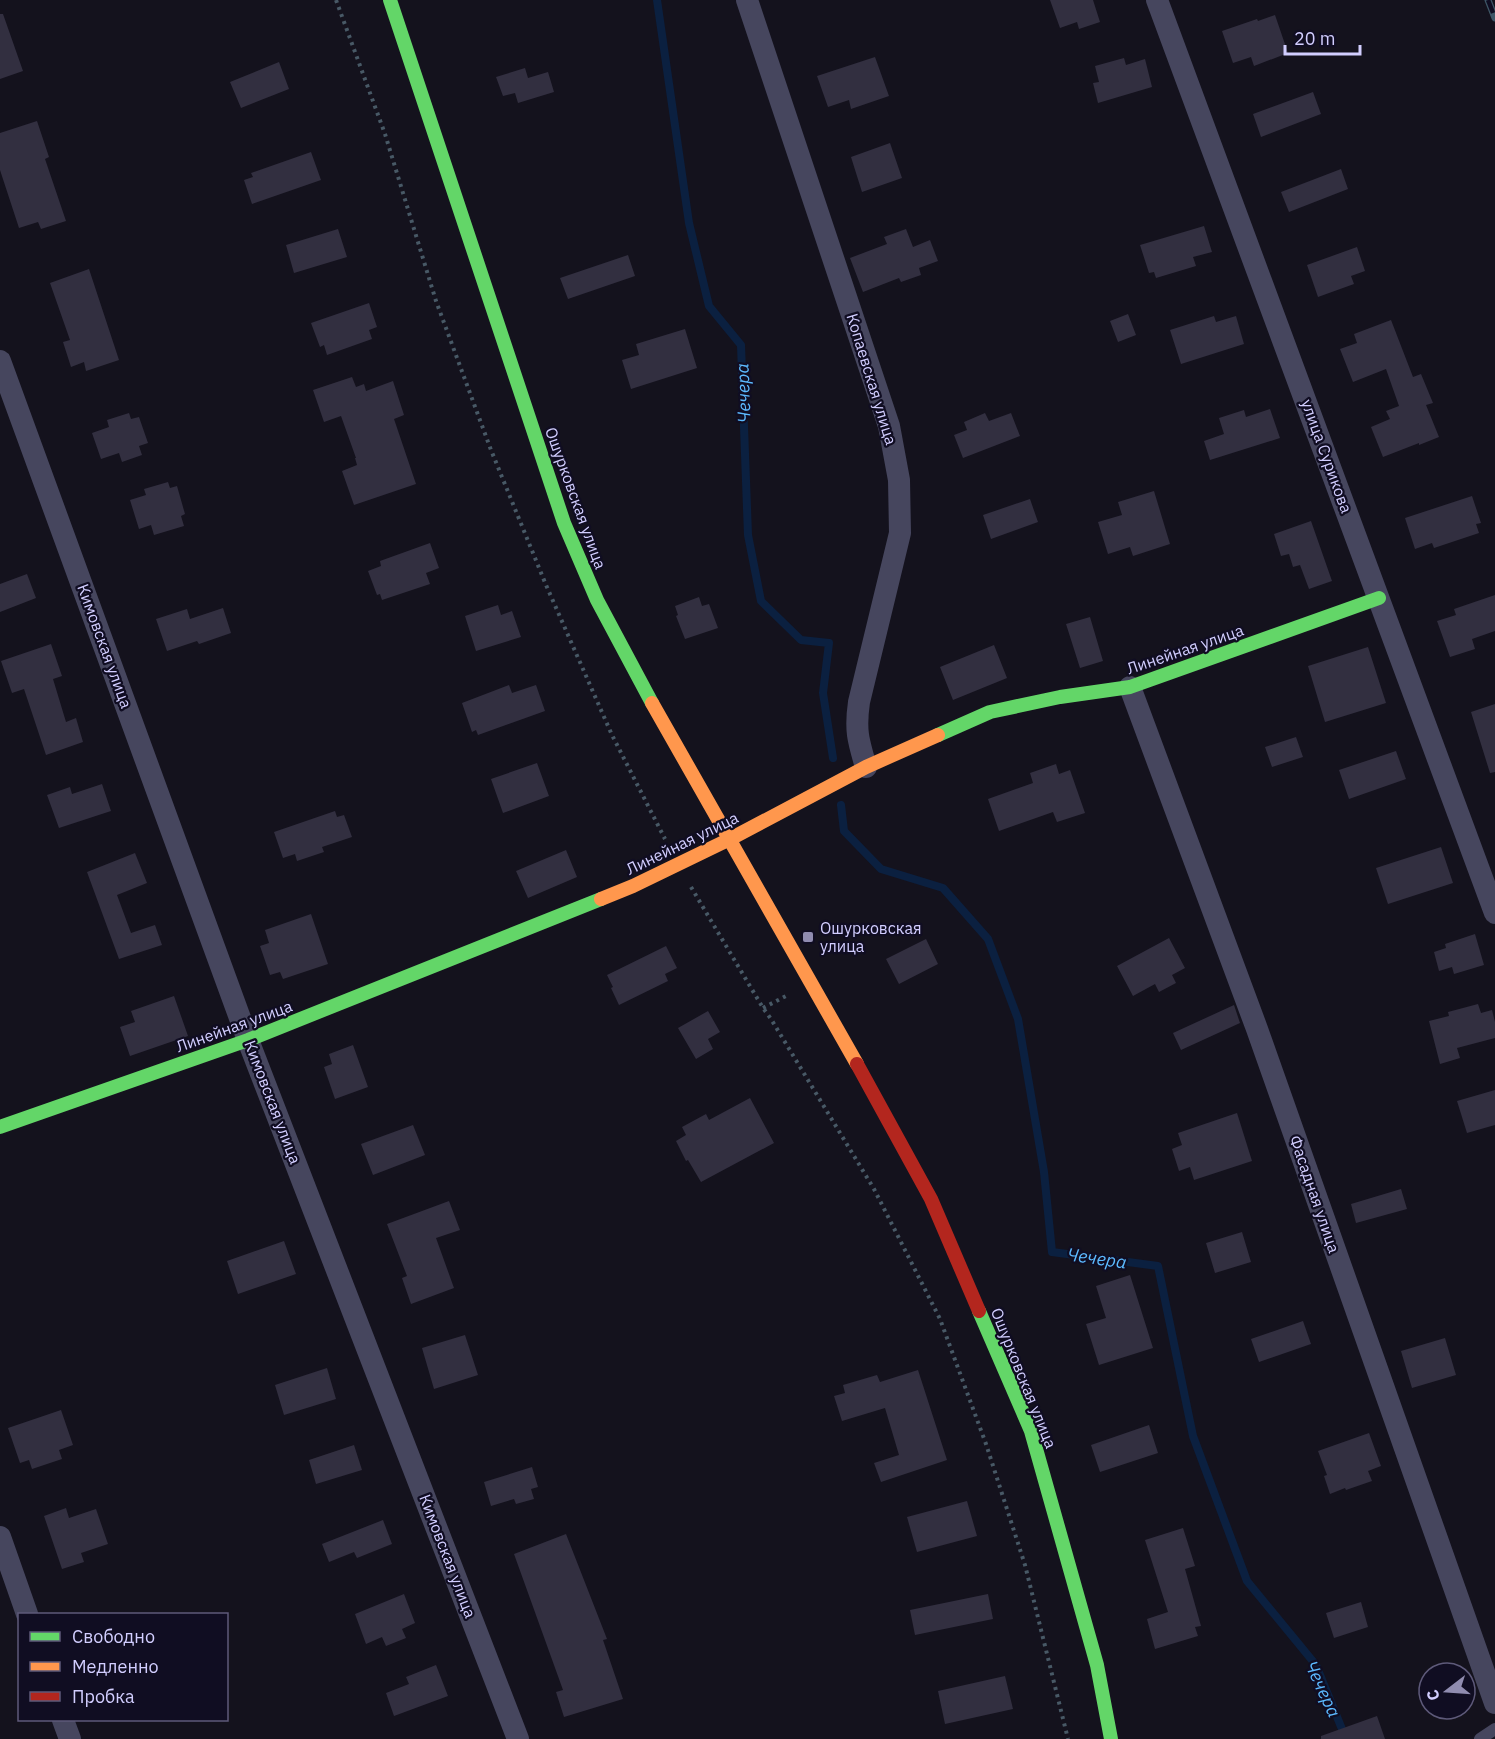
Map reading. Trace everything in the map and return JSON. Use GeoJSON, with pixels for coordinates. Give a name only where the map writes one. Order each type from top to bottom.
{"type":"FeatureCollection","features":[{"type":"Feature","properties":{"kind":"street","name":"Ошурковская улица"},"geometry":{"type":"LineString","coordinates":[[390,0],[564,523],[597,600],[931,1199],[1031,1431],[1097,1665],[1111,1739]]}},
{"type":"Feature","properties":{"kind":"street","name":"Копаевская улица"},"geometry":{"type":"LineString","coordinates":[[747,0],[889,426],[899,480],[900,533],[858,702],[856,723],[866,766]]}},
{"type":"Feature","properties":{"kind":"street","name":"улица Сурикова"},"geometry":{"type":"LineString","coordinates":[[1157,0],[1495,913]]}},
{"type":"Feature","properties":{"kind":"street","name":"Кимовская улица"},"geometry":{"type":"LineString","coordinates":[[0,361],[248,1040],[518,1739]]}},
{"type":"Feature","properties":{"kind":"street","name":"Линейная улица"},"geometry":{"type":"LineString","coordinates":[[0,1127],[248,1040],[633,886],[866,766],[990,712],[1060,697],[1130,687],[1379,598]]}},
{"type":"Feature","properties":{"kind":"street","name":"Фасадная улица"},"geometry":{"type":"LineString","coordinates":[[1130,687],[1261,1040],[1495,1703]]}},
{"type":"Feature","properties":{"kind":"street"},"geometry":{"type":"LineString","coordinates":[[0,1537],[27,1613]]}},
{"type":"Feature","properties":{"kind":"street"},"geometry":{"type":"LineString","coordinates":[[64,1721],[70,1739]]}},
{"type":"Feature","properties":{"kind":"lane"},"geometry":{"type":"LineString","coordinates":[[1480,1739],[1495,1729]]}},
{"type":"Feature","properties":{"kind":"building"},"geometry":{"type":"Polygon","coordinates":[[[1050,0],[1093,0],[1100,22],[1079,29],[1077,22],[1060,28],[1050,0]]]}},
{"type":"Feature","properties":{"kind":"building"},"geometry":{"type":"Polygon","coordinates":[[[0,14],[3,14],[23,71],[0,79],[0,14]]]}},
{"type":"Feature","properties":{"kind":"building"},"geometry":{"type":"Polygon","coordinates":[[[1275,15],[1288,53],[1254,66],[1251,57],[1233,63],[1222,31],[1275,15]]]}},
{"type":"Feature","properties":{"kind":"building"},"geometry":{"type":"Polygon","coordinates":[[[875,57],[889,96],[851,109],[849,100],[828,107],[817,76],[875,57]]]}},
{"type":"Feature","properties":{"kind":"building"},"geometry":{"type":"Polygon","coordinates":[[[1124,58],[1126,65],[1145,59],[1152,87],[1098,103],[1093,83],[1099,82],[1095,66],[1124,58]]]}},
{"type":"Feature","properties":{"kind":"building"},"geometry":{"type":"Polygon","coordinates":[[[279,62],[289,89],[241,108],[230,82],[279,62]]]}},
{"type":"Feature","properties":{"kind":"building"},"geometry":{"type":"Polygon","coordinates":[[[525,68],[528,78],[548,72],[554,92],[518,103],[515,93],[503,96],[496,77],[525,68]]]}},
{"type":"Feature","properties":{"kind":"building"},"geometry":{"type":"Polygon","coordinates":[[[1313,92],[1321,114],[1261,137],[1253,114],[1313,92]]]}},
{"type":"Feature","properties":{"kind":"building"},"geometry":{"type":"Polygon","coordinates":[[[37,121],[49,157],[45,159],[66,221],[41,229],[38,222],[19,228],[0,170],[0,133],[37,121]]]}},
{"type":"Feature","properties":{"kind":"building"},"geometry":{"type":"Polygon","coordinates":[[[890,143],[902,178],[862,192],[851,157],[890,143]]]}},
{"type":"Feature","properties":{"kind":"building"},"geometry":{"type":"Polygon","coordinates":[[[311,152],[321,180],[252,204],[244,180],[253,177],[251,173],[311,152]]]}},
{"type":"Feature","properties":{"kind":"building"},"geometry":{"type":"Polygon","coordinates":[[[1341,169],[1348,189],[1289,212],[1281,192],[1341,169]]]}},
{"type":"Feature","properties":{"kind":"building"},"geometry":{"type":"Polygon","coordinates":[[[1204,226],[1212,252],[1193,257],[1196,266],[1156,278],[1154,272],[1149,273],[1140,245],[1204,226]]]}},
{"type":"Feature","properties":{"kind":"building"},"geometry":{"type":"Polygon","coordinates":[[[338,229],[347,257],[294,273],[286,245],[338,229]]]}},
{"type":"Feature","properties":{"kind":"building"},"geometry":{"type":"Polygon","coordinates":[[[906,229],[913,247],[930,240],[938,261],[919,268],[921,275],[901,282],[899,278],[863,292],[850,258],[887,244],[884,237],[906,229]]]}},
{"type":"Feature","properties":{"kind":"building"},"geometry":{"type":"Polygon","coordinates":[[[1357,247],[1365,271],[1351,276],[1354,284],[1318,297],[1307,265],[1357,247]]]}},
{"type":"Feature","properties":{"kind":"building"},"geometry":{"type":"Polygon","coordinates":[[[628,255],[635,276],[568,299],[560,278],[628,255]]]}},
{"type":"Feature","properties":{"kind":"building"},"geometry":{"type":"Polygon","coordinates":[[[89,269],[119,360],[86,371],[84,362],[71,367],[63,342],[70,340],[50,283],[89,269]]]}},
{"type":"Feature","properties":{"kind":"building"},"geometry":{"type":"Polygon","coordinates":[[[369,303],[377,327],[369,330],[372,339],[327,355],[324,345],[320,347],[311,323],[369,303]]]}},
{"type":"Feature","properties":{"kind":"building"},"geometry":{"type":"Polygon","coordinates":[[[1128,314],[1136,335],[1118,342],[1110,321],[1128,314]]]}},
{"type":"Feature","properties":{"kind":"building"},"geometry":{"type":"Polygon","coordinates":[[[1214,316],[1216,322],[1236,316],[1244,344],[1181,364],[1170,330],[1214,316]]]}},
{"type":"Feature","properties":{"kind":"building"},"geometry":{"type":"Polygon","coordinates":[[[1391,320],[1413,377],[1421,374],[1433,403],[1426,405],[1439,437],[1383,457],[1371,427],[1390,419],[1386,411],[1399,406],[1386,369],[1353,382],[1340,349],[1357,343],[1354,334],[1391,320]]]}},
{"type":"Feature","properties":{"kind":"building"},"geometry":{"type":"Polygon","coordinates":[[[685,329],[697,368],[631,389],[622,360],[639,355],[636,344],[685,329]]]}},
{"type":"Feature","properties":{"kind":"building"},"geometry":{"type":"Polygon","coordinates":[[[352,377],[356,387],[364,384],[366,391],[393,381],[404,415],[394,419],[416,484],[354,505],[342,471],[357,465],[356,458],[341,416],[324,422],[313,390],[352,377]]]}},
{"type":"Feature","properties":{"kind":"building"},"geometry":{"type":"Polygon","coordinates":[[[1270,409],[1280,438],[1210,460],[1204,441],[1224,434],[1219,418],[1244,410],[1246,417],[1270,409]]]}},
{"type":"Feature","properties":{"kind":"building"},"geometry":{"type":"Polygon","coordinates":[[[129,413],[131,419],[139,417],[148,443],[139,446],[142,455],[122,462],[119,453],[101,459],[92,433],[109,427],[107,420],[129,413]]]}},
{"type":"Feature","properties":{"kind":"building"},"geometry":{"type":"Polygon","coordinates":[[[985,413],[989,421],[1011,413],[1020,436],[963,458],[954,435],[967,430],[964,422],[985,413]]]}},
{"type":"Feature","properties":{"kind":"building"},"geometry":{"type":"Polygon","coordinates":[[[168,482],[170,488],[177,486],[185,514],[181,516],[184,526],[154,535],[151,525],[139,529],[130,500],[146,495],[144,489],[168,482]]]}},
{"type":"Feature","properties":{"kind":"building"},"geometry":{"type":"Polygon","coordinates":[[[1154,491],[1170,544],[1133,556],[1130,547],[1108,554],[1098,522],[1122,515],[1118,502],[1154,491]]]}},
{"type":"Feature","properties":{"kind":"building"},"geometry":{"type":"Polygon","coordinates":[[[1472,496],[1481,523],[1476,524],[1479,533],[1434,548],[1432,543],[1415,549],[1405,518],[1472,496]]]}},
{"type":"Feature","properties":{"kind":"building"},"geometry":{"type":"Polygon","coordinates":[[[1030,499],[1038,522],[991,539],[983,515],[1030,499]]]}},
{"type":"Feature","properties":{"kind":"building"},"geometry":{"type":"Polygon","coordinates":[[[1311,521],[1332,581],[1309,589],[1300,565],[1293,567],[1289,554],[1281,556],[1274,534],[1311,521]]]}},
{"type":"Feature","properties":{"kind":"building"},"geometry":{"type":"Polygon","coordinates":[[[430,543],[439,568],[426,573],[430,584],[382,600],[380,594],[377,595],[368,571],[381,566],[380,561],[430,543]]]}},
{"type":"Feature","properties":{"kind":"building"},"geometry":{"type":"Polygon","coordinates":[[[27,574],[36,598],[0,612],[0,584],[27,574]]]}},
{"type":"Feature","properties":{"kind":"building"},"geometry":{"type":"Polygon","coordinates":[[[1495,595],[1495,631],[1472,639],[1475,649],[1450,657],[1437,621],[1456,615],[1454,609],[1495,595]]]}},
{"type":"Feature","properties":{"kind":"building"},"geometry":{"type":"Polygon","coordinates":[[[699,597],[702,606],[709,604],[718,628],[685,639],[676,616],[678,615],[675,606],[699,597]]]}},
{"type":"Feature","properties":{"kind":"building"},"geometry":{"type":"Polygon","coordinates":[[[498,605],[501,615],[512,611],[521,637],[476,651],[465,616],[498,605]]]}},
{"type":"Feature","properties":{"kind":"building"},"geometry":{"type":"Polygon","coordinates":[[[223,608],[231,633],[199,644],[197,641],[167,651],[156,619],[187,609],[190,619],[223,608]]]}},
{"type":"Feature","properties":{"kind":"building"},"geometry":{"type":"Polygon","coordinates":[[[1090,617],[1103,661],[1080,668],[1066,624],[1090,617]]]}},
{"type":"Feature","properties":{"kind":"building"},"geometry":{"type":"Polygon","coordinates":[[[51,644],[62,676],[53,679],[66,722],[76,718],[83,742],[46,755],[24,689],[12,693],[1,661],[51,644]]]}},
{"type":"Feature","properties":{"kind":"building"},"geometry":{"type":"Polygon","coordinates":[[[994,645],[1007,678],[953,700],[940,667],[994,645]]]}},
{"type":"Feature","properties":{"kind":"building"},"geometry":{"type":"Polygon","coordinates":[[[1368,647],[1386,703],[1325,722],[1308,666],[1368,647]]]}},
{"type":"Feature","properties":{"kind":"building"},"geometry":{"type":"Polygon","coordinates":[[[509,685],[512,693],[536,685],[545,711],[478,735],[476,730],[472,732],[462,703],[509,685]]]}},
{"type":"Feature","properties":{"kind":"building"},"geometry":{"type":"Polygon","coordinates":[[[1495,704],[1495,772],[1490,773],[1471,712],[1495,704]]]}},
{"type":"Feature","properties":{"kind":"building"},"geometry":{"type":"Polygon","coordinates":[[[1296,737],[1303,757],[1272,767],[1265,747],[1296,737]]]}},
{"type":"Feature","properties":{"kind":"building"},"geometry":{"type":"Polygon","coordinates":[[[1396,751],[1406,779],[1349,799],[1339,770],[1396,751]]]}},
{"type":"Feature","properties":{"kind":"building"},"geometry":{"type":"Polygon","coordinates":[[[537,763],[549,796],[503,813],[491,779],[537,763]]]}},
{"type":"Feature","properties":{"kind":"building"},"geometry":{"type":"Polygon","coordinates":[[[1056,764],[1059,774],[1070,770],[1085,813],[1057,822],[1053,812],[999,831],[988,799],[1033,783],[1030,773],[1056,764]]]}},
{"type":"Feature","properties":{"kind":"building"},"geometry":{"type":"Polygon","coordinates":[[[102,784],[111,811],[59,828],[47,795],[70,787],[72,794],[102,784]]]}},
{"type":"Feature","properties":{"kind":"building"},"geometry":{"type":"Polygon","coordinates":[[[335,811],[337,817],[344,815],[352,837],[322,847],[324,852],[297,861],[295,854],[283,858],[274,832],[335,811]]]}},
{"type":"Feature","properties":{"kind":"building"},"geometry":{"type":"Polygon","coordinates":[[[1441,847],[1453,883],[1388,904],[1376,868],[1441,847]]]}},
{"type":"Feature","properties":{"kind":"building"},"geometry":{"type":"Polygon","coordinates":[[[566,850],[577,877],[528,898],[516,871],[566,850]]]}},
{"type":"Feature","properties":{"kind":"building"},"geometry":{"type":"Polygon","coordinates":[[[135,853],[147,883],[117,895],[131,933],[155,925],[162,945],[119,959],[87,872],[135,853]]]}},
{"type":"Feature","properties":{"kind":"building"},"geometry":{"type":"Polygon","coordinates":[[[311,914],[328,964],[283,979],[280,972],[270,975],[260,946],[269,943],[265,930],[311,914]]]}},
{"type":"Feature","properties":{"kind":"building"},"geometry":{"type":"Polygon","coordinates":[[[1475,934],[1484,965],[1454,974],[1452,967],[1439,971],[1434,952],[1446,948],[1445,944],[1475,934]]]}},
{"type":"Feature","properties":{"kind":"building"},"geometry":{"type":"Polygon","coordinates":[[[1169,938],[1185,968],[1172,975],[1176,983],[1159,992],[1155,984],[1133,996],[1117,966],[1169,938]]]}},
{"type":"Feature","properties":{"kind":"building"},"geometry":{"type":"Polygon","coordinates":[[[926,939],[938,964],[899,984],[886,959],[926,939]]]}},
{"type":"Feature","properties":{"kind":"building"},"geometry":{"type":"Polygon","coordinates":[[[666,946],[677,968],[665,974],[668,981],[619,1005],[607,975],[666,946]]]}},
{"type":"Feature","properties":{"kind":"building"},"geometry":{"type":"Polygon","coordinates":[[[174,996],[188,1036],[130,1056],[120,1027],[135,1022],[131,1011],[174,996]]]}},
{"type":"Feature","properties":{"kind":"building"},"geometry":{"type":"Polygon","coordinates":[[[1478,1004],[1481,1013],[1492,1010],[1495,1038],[1457,1048],[1460,1058],[1440,1064],[1429,1021],[1449,1016],[1448,1012],[1478,1004]]]}},
{"type":"Feature","properties":{"kind":"building"},"geometry":{"type":"Polygon","coordinates":[[[1234,1005],[1240,1023],[1181,1050],[1173,1033],[1234,1005]]]}},
{"type":"Feature","properties":{"kind":"building"},"geometry":{"type":"Polygon","coordinates":[[[708,1011],[720,1032],[708,1039],[713,1049],[696,1059],[678,1028],[708,1011]]]}},
{"type":"Feature","properties":{"kind":"building"},"geometry":{"type":"Polygon","coordinates":[[[353,1045],[368,1087],[335,1099],[324,1067],[332,1064],[329,1054],[353,1045]]]}},
{"type":"Feature","properties":{"kind":"building"},"geometry":{"type":"Polygon","coordinates":[[[1495,1090],[1495,1125],[1467,1133],[1457,1101],[1495,1090]]]}},
{"type":"Feature","properties":{"kind":"building"},"geometry":{"type":"Polygon","coordinates":[[[750,1098],[774,1143],[701,1182],[688,1160],[686,1161],[676,1141],[686,1135],[682,1127],[706,1114],[709,1120],[750,1098]]]}},
{"type":"Feature","properties":{"kind":"building"},"geometry":{"type":"Polygon","coordinates":[[[1237,1113],[1252,1161],[1194,1180],[1190,1167],[1179,1171],[1172,1149],[1182,1145],[1178,1133],[1237,1113]]]}},
{"type":"Feature","properties":{"kind":"building"},"geometry":{"type":"Polygon","coordinates":[[[413,1125],[425,1155],[373,1175],[361,1144],[413,1125]]]}},
{"type":"Feature","properties":{"kind":"building"},"geometry":{"type":"Polygon","coordinates":[[[1401,1189],[1407,1209],[1356,1223],[1351,1204],[1401,1189]]]}},
{"type":"Feature","properties":{"kind":"building"},"geometry":{"type":"Polygon","coordinates":[[[449,1201],[460,1230],[436,1238],[454,1288],[411,1304],[402,1278],[407,1276],[387,1224],[449,1201]]]}},
{"type":"Feature","properties":{"kind":"building"},"geometry":{"type":"Polygon","coordinates":[[[1242,1232],[1251,1262],[1215,1273],[1206,1243],[1242,1232]]]}},
{"type":"Feature","properties":{"kind":"building"},"geometry":{"type":"Polygon","coordinates":[[[284,1241],[296,1274],[238,1294],[227,1261],[284,1241]]]}},
{"type":"Feature","properties":{"kind":"building"},"geometry":{"type":"Polygon","coordinates":[[[1130,1275],[1153,1348],[1099,1365],[1086,1324],[1106,1318],[1096,1286],[1130,1275]]]}},
{"type":"Feature","properties":{"kind":"building"},"geometry":{"type":"Polygon","coordinates":[[[1303,1321],[1311,1344],[1259,1362],[1251,1339],[1303,1321]]]}},
{"type":"Feature","properties":{"kind":"building"},"geometry":{"type":"Polygon","coordinates":[[[465,1335],[478,1375],[434,1389],[422,1348],[465,1335]]]}},
{"type":"Feature","properties":{"kind":"building"},"geometry":{"type":"Polygon","coordinates":[[[1445,1338],[1456,1375],[1412,1388],[1401,1351],[1445,1338]]]}},
{"type":"Feature","properties":{"kind":"building"},"geometry":{"type":"Polygon","coordinates":[[[327,1368],[336,1399],[284,1415],[275,1385],[327,1368]]]}},
{"type":"Feature","properties":{"kind":"building"},"geometry":{"type":"Polygon","coordinates":[[[918,1370],[947,1460],[881,1482],[874,1463],[899,1455],[885,1408],[842,1421],[834,1396],[845,1393],[843,1385],[877,1375],[880,1382],[918,1370]]]}},
{"type":"Feature","properties":{"kind":"building"},"geometry":{"type":"Polygon","coordinates":[[[61,1410],[73,1445],[59,1450],[62,1459],[32,1469],[29,1460],[20,1463],[8,1428],[61,1410]]]}},
{"type":"Feature","properties":{"kind":"building"},"geometry":{"type":"Polygon","coordinates":[[[1149,1425],[1158,1453],[1100,1472],[1091,1445],[1149,1425]]]}},
{"type":"Feature","properties":{"kind":"building"},"geometry":{"type":"Polygon","coordinates":[[[1369,1433],[1381,1466],[1368,1471],[1372,1481],[1330,1494],[1324,1476],[1327,1475],[1318,1451],[1369,1433]]]}},
{"type":"Feature","properties":{"kind":"building"},"geometry":{"type":"Polygon","coordinates":[[[354,1445],[362,1470],[316,1484],[309,1460],[354,1445]]]}},
{"type":"Feature","properties":{"kind":"building"},"geometry":{"type":"Polygon","coordinates":[[[532,1467],[538,1487],[531,1489],[534,1499],[516,1504],[514,1499],[491,1506],[484,1482],[532,1467]]]}},
{"type":"Feature","properties":{"kind":"building"},"geometry":{"type":"Polygon","coordinates":[[[967,1501],[977,1536],[917,1552],[907,1517],[967,1501]]]}},
{"type":"Feature","properties":{"kind":"building"},"geometry":{"type":"Polygon","coordinates":[[[66,1508],[69,1518],[96,1509],[108,1544],[81,1553],[84,1562],[62,1569],[44,1516],[66,1508]]]}},
{"type":"Feature","properties":{"kind":"building"},"geometry":{"type":"Polygon","coordinates":[[[383,1520],[392,1544],[357,1558],[354,1552],[329,1562],[322,1544],[383,1520]]]}},
{"type":"Feature","properties":{"kind":"building"},"geometry":{"type":"Polygon","coordinates":[[[1183,1528],[1195,1566],[1185,1569],[1201,1626],[1195,1627],[1198,1636],[1155,1649],[1147,1619],[1168,1612],[1145,1540],[1183,1528]]]}},
{"type":"Feature","properties":{"kind":"building"},"geometry":{"type":"Polygon","coordinates":[[[566,1534],[607,1639],[603,1640],[623,1699],[564,1717],[556,1692],[563,1690],[514,1554],[566,1534]]]}},
{"type":"Feature","properties":{"kind":"building"},"geometry":{"type":"Polygon","coordinates":[[[404,1594],[415,1623],[402,1629],[406,1638],[386,1646],[382,1637],[366,1644],[355,1614],[404,1594]]]}},
{"type":"Feature","properties":{"kind":"building"},"geometry":{"type":"Polygon","coordinates":[[[988,1594],[993,1619],[915,1635],[910,1610],[988,1594]]]}},
{"type":"Feature","properties":{"kind":"building"},"geometry":{"type":"Polygon","coordinates":[[[1361,1602],[1368,1627],[1334,1638],[1326,1613],[1361,1602]]]}},
{"type":"Feature","properties":{"kind":"building"},"geometry":{"type":"Polygon","coordinates":[[[436,1665],[448,1696],[394,1716],[386,1693],[409,1684],[406,1677],[436,1665]]]}},
{"type":"Feature","properties":{"kind":"building"},"geometry":{"type":"Polygon","coordinates":[[[1005,1676],[1013,1709],[945,1724],[938,1691],[1005,1676]]]}},
{"type":"Feature","properties":{"kind":"building"},"geometry":{"type":"Polygon","coordinates":[[[1377,1716],[1385,1739],[1321,1739],[1321,1736],[1377,1716]]]}},
{"type":"Feature","properties":{"kind":"waterway","name":"Чечера"},"geometry":{"type":"LineString","coordinates":[[657,0],[689,223],[709,306],[741,345],[748,535],[761,601],[801,640],[829,643],[823,693],[833,758]]}},
{"type":"Feature","properties":{"kind":"waterway","name":"Чечера"},"geometry":{"type":"LineString","coordinates":[[841,805],[844,831],[881,869],[943,888],[988,939],[1018,1019],[1044,1172],[1052,1252],[1158,1266],[1193,1436],[1247,1581],[1316,1665],[1346,1739]]}},
{"type":"Feature","properties":{"kind":"railway"},"geometry":{"type":"LineString","coordinates":[[1488,0],[1495,18]]}},
{"type":"Feature","properties":{"kind":"traffic: fast"},"geometry":{"type":"LineString","coordinates":[[390,0],[564,523],[597,600],[652,703]]}},
{"type":"Feature","properties":{"kind":"traffic: fast"},"geometry":{"type":"LineString","coordinates":[[938,735],[990,712],[1060,697],[1130,687],[1379,598]]}},
{"type":"Feature","properties":{"kind":"traffic: fast"},"geometry":{"type":"LineString","coordinates":[[0,1127],[248,1040],[601,899]]}},
{"type":"Feature","properties":{"kind":"traffic: fast"},"geometry":{"type":"LineString","coordinates":[[979,1311],[1031,1431],[1097,1665],[1111,1739]]}},
{"type":"Feature","properties":{"kind":"traffic: slow"},"geometry":{"type":"LineString","coordinates":[[652,703],[857,1064]]}},
{"type":"Feature","properties":{"kind":"traffic: slow"},"geometry":{"type":"LineString","coordinates":[[601,899],[730,839],[866,767],[938,735]]}},
{"type":"Feature","properties":{"kind":"traffic: jam"},"geometry":{"type":"LineString","coordinates":[[857,1064],[931,1199],[979,1311]]}},
{"type":"Feature","properties":{"kind":"place","name":"Ошурковская улица"},"geometry":{"type":"Point","coordinates":[808,937]}}]}
